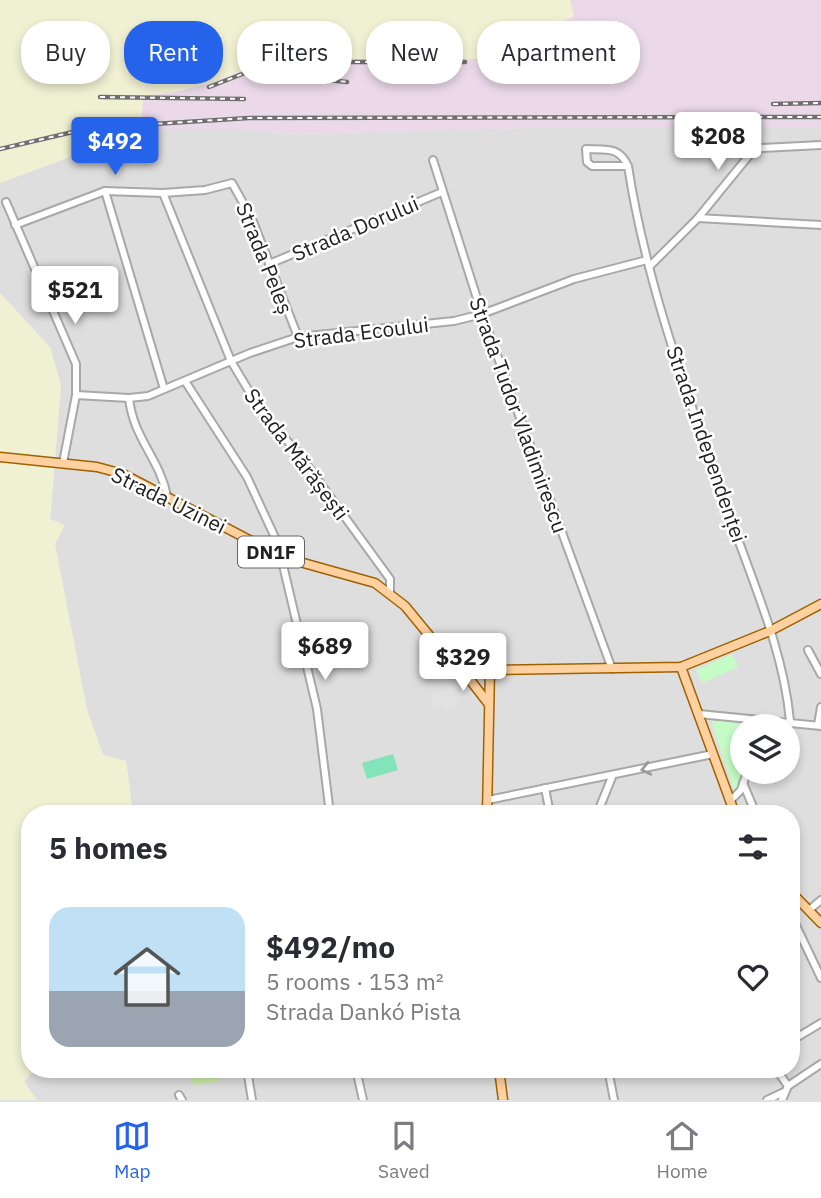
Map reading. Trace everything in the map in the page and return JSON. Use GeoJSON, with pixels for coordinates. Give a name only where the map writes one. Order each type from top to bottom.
{"type":"FeatureCollection","features":[{"type":"Feature","properties":{"kind":"main road","name":"Strada Uzinei"},"geometry":{"type":"LineString","coordinates":[[0,457],[63,463],[123,474],[282,557],[375,583],[405,606],[451,662],[460,667],[488,703]]}},
{"type":"Feature","properties":{"kind":"main road"},"geometry":{"type":"LineString","coordinates":[[460,667],[490,670],[681,667],[770,631],[821,604]]}},
{"type":"Feature","properties":{"kind":"main road"},"geometry":{"type":"LineString","coordinates":[[681,667],[732,805]]}},
{"type":"Feature","properties":{"kind":"main road"},"geometry":{"type":"LineString","coordinates":[[488,805],[490,670]]}},
{"type":"Feature","properties":{"kind":"main road"},"geometry":{"type":"LineString","coordinates":[[800,902],[821,923]]}},
{"type":"Feature","properties":{"kind":"main road"},"geometry":{"type":"LineString","coordinates":[[500,1078],[503,1100]]}},
{"type":"Feature","properties":{"kind":"street"},"geometry":{"type":"LineString","coordinates":[[648,264],[698,218],[756,150],[821,145]]}},
{"type":"Feature","properties":{"kind":"street","name":"Strada Independenței"},"geometry":{"type":"LineString","coordinates":[[628,166],[592,166],[587,162],[586,149],[616,150],[623,154],[628,166],[648,264],[701,432],[770,631],[788,694],[789,714]]}},
{"type":"Feature","properties":{"kind":"street","name":"Strada Tudor Vladimirescu"},"geometry":{"type":"LineString","coordinates":[[433,160],[482,314],[612,669]]}},
{"type":"Feature","properties":{"kind":"street","name":"Strada Peleș"},"geometry":{"type":"LineString","coordinates":[[163,194],[205,190],[228,182],[235,186],[298,337]]}},
{"type":"Feature","properties":{"kind":"street"},"geometry":{"type":"LineString","coordinates":[[15,225],[105,191],[163,194]]}},
{"type":"Feature","properties":{"kind":"street"},"geometry":{"type":"LineString","coordinates":[[105,191],[164,389]]}},
{"type":"Feature","properties":{"kind":"street","name":"Strada Dorului"},"geometry":{"type":"LineString","coordinates":[[269,264],[442,192]]}},
{"type":"Feature","properties":{"kind":"street","name":"Strada Mărășești"},"geometry":{"type":"LineString","coordinates":[[163,194],[230,361],[262,413],[299,454],[390,579],[390,593]]}},
{"type":"Feature","properties":{"kind":"street"},"geometry":{"type":"LineString","coordinates":[[6,202],[76,365],[76,395],[63,463]]}},
{"type":"Feature","properties":{"kind":"street"},"geometry":{"type":"LineString","coordinates":[[698,218],[821,225]]}},
{"type":"Feature","properties":{"kind":"street","name":"Strada Ecoului"},"geometry":{"type":"LineString","coordinates":[[76,395],[130,398],[164,389],[230,361],[298,337],[453,321],[482,314],[574,279],[648,264]]}},
{"type":"Feature","properties":{"kind":"street"},"geometry":{"type":"LineString","coordinates":[[185,381],[247,477],[282,557],[317,709],[329,805]]}},
{"type":"Feature","properties":{"kind":"street"},"geometry":{"type":"LineString","coordinates":[[130,398],[136,432],[164,481],[167,496]]}},
{"type":"Feature","properties":{"kind":"street"},"geometry":{"type":"LineString","coordinates":[[808,650],[821,674]]}},
{"type":"Feature","properties":{"kind":"street"},"geometry":{"type":"LineString","coordinates":[[800,722],[820,725],[821,707]]}},
{"type":"Feature","properties":{"kind":"street"},"geometry":{"type":"LineString","coordinates":[[699,714],[730,718]]}},
{"type":"Feature","properties":{"kind":"street"},"geometry":{"type":"LineString","coordinates":[[488,800],[612,777],[713,754]]}},
{"type":"Feature","properties":{"kind":"street"},"geometry":{"type":"LineString","coordinates":[[601,805],[612,777]]}},
{"type":"Feature","properties":{"kind":"street"},"geometry":{"type":"LineString","coordinates":[[730,801],[741,790],[742,784]]}},
{"type":"Feature","properties":{"kind":"street"},"geometry":{"type":"LineString","coordinates":[[744,784],[752,805]]}},
{"type":"Feature","properties":{"kind":"street"},"geometry":{"type":"LineString","coordinates":[[545,788],[548,805]]}},
{"type":"Feature","properties":{"kind":"street"},"geometry":{"type":"LineString","coordinates":[[808,910],[821,900]]}},
{"type":"Feature","properties":{"kind":"street"},"geometry":{"type":"LineString","coordinates":[[800,934],[821,977]]}},
{"type":"Feature","properties":{"kind":"street"},"geometry":{"type":"LineString","coordinates":[[800,1036],[821,1023]]}},
{"type":"Feature","properties":{"kind":"street"},"geometry":{"type":"LineString","coordinates":[[767,1100],[784,1093],[821,1064]]}},
{"type":"Feature","properties":{"kind":"street"},"geometry":{"type":"LineString","coordinates":[[248,1078],[252,1100]]}},
{"type":"Feature","properties":{"kind":"street"},"geometry":{"type":"LineString","coordinates":[[358,1078],[363,1100]]}},
{"type":"Feature","properties":{"kind":"street"},"geometry":{"type":"LineString","coordinates":[[610,1078],[614,1100]]}},
{"type":"Feature","properties":{"kind":"shaded area"},"geometry":{"type":"Polygon","coordinates":[[[570,0],[821,0],[821,127],[569,127],[297,134],[240,130],[141,130],[143,96],[206,84],[223,84],[223,78],[237,73],[237,84],[352,84],[352,59],[366,59],[366,84],[463,84],[463,59],[477,59],[477,84],[640,84],[640,21],[564,21],[574,16],[570,0]]]}},
{"type":"Feature","properties":{"kind":"shaded area"},"geometry":{"type":"Polygon","coordinates":[[[569,127],[821,127],[821,1100],[37,1100],[24,1082],[27,1078],[800,1078],[800,805],[132,805],[126,761],[103,755],[87,710],[50,520],[61,385],[50,347],[0,293],[0,183],[141,130],[240,130],[297,134],[569,127]]]}},
{"type":"Feature","properties":{"kind":"shaded area"},"geometry":{"type":"Polygon","coordinates":[[[468,681],[477,696],[458,701],[459,705],[446,711],[444,706],[434,709],[430,697],[468,681]]]}},
{"type":"Feature","properties":{"kind":"green space"},"geometry":{"type":"Polygon","coordinates":[[[0,0],[570,0],[574,16],[564,21],[477,21],[477,59],[463,59],[463,21],[366,21],[366,59],[352,59],[352,21],[237,21],[237,73],[223,78],[223,21],[124,21],[124,84],[206,84],[143,96],[141,130],[0,183],[0,0]]]}},
{"type":"Feature","properties":{"kind":"green space"},"geometry":{"type":"Polygon","coordinates":[[[0,293],[50,348],[61,385],[50,519],[65,525],[55,544],[87,710],[103,755],[126,761],[132,805],[21,805],[21,1078],[27,1078],[24,1082],[37,1100],[0,1100],[0,293]]]}},
{"type":"Feature","properties":{"kind":"green space"},"geometry":{"type":"Polygon","coordinates":[[[732,654],[738,667],[702,683],[696,670],[732,654]]]}},
{"type":"Feature","properties":{"kind":"green space"},"geometry":{"type":"Polygon","coordinates":[[[711,721],[730,722],[730,777],[711,721]]]}},
{"type":"Feature","properties":{"kind":"green space"},"geometry":{"type":"Polygon","coordinates":[[[393,754],[398,770],[367,779],[362,763],[393,754]]]}},
{"type":"Feature","properties":{"kind":"green space"},"geometry":{"type":"Polygon","coordinates":[[[190,1078],[221,1078],[218,1082],[194,1085],[190,1078]]]}},
{"type":"Feature","properties":{"kind":"railway"},"geometry":{"type":"LineString","coordinates":[[209,87],[255,69],[298,62],[465,62]]}},
{"type":"Feature","properties":{"kind":"railway"},"geometry":{"type":"LineString","coordinates":[[100,97],[244,99]]}},
{"type":"Feature","properties":{"kind":"railway"},"geometry":{"type":"LineString","coordinates":[[773,104],[821,103]]}},
{"type":"Feature","properties":{"kind":"railway"},"geometry":{"type":"LineString","coordinates":[[0,149],[90,128],[249,118],[821,117]]}}]}
